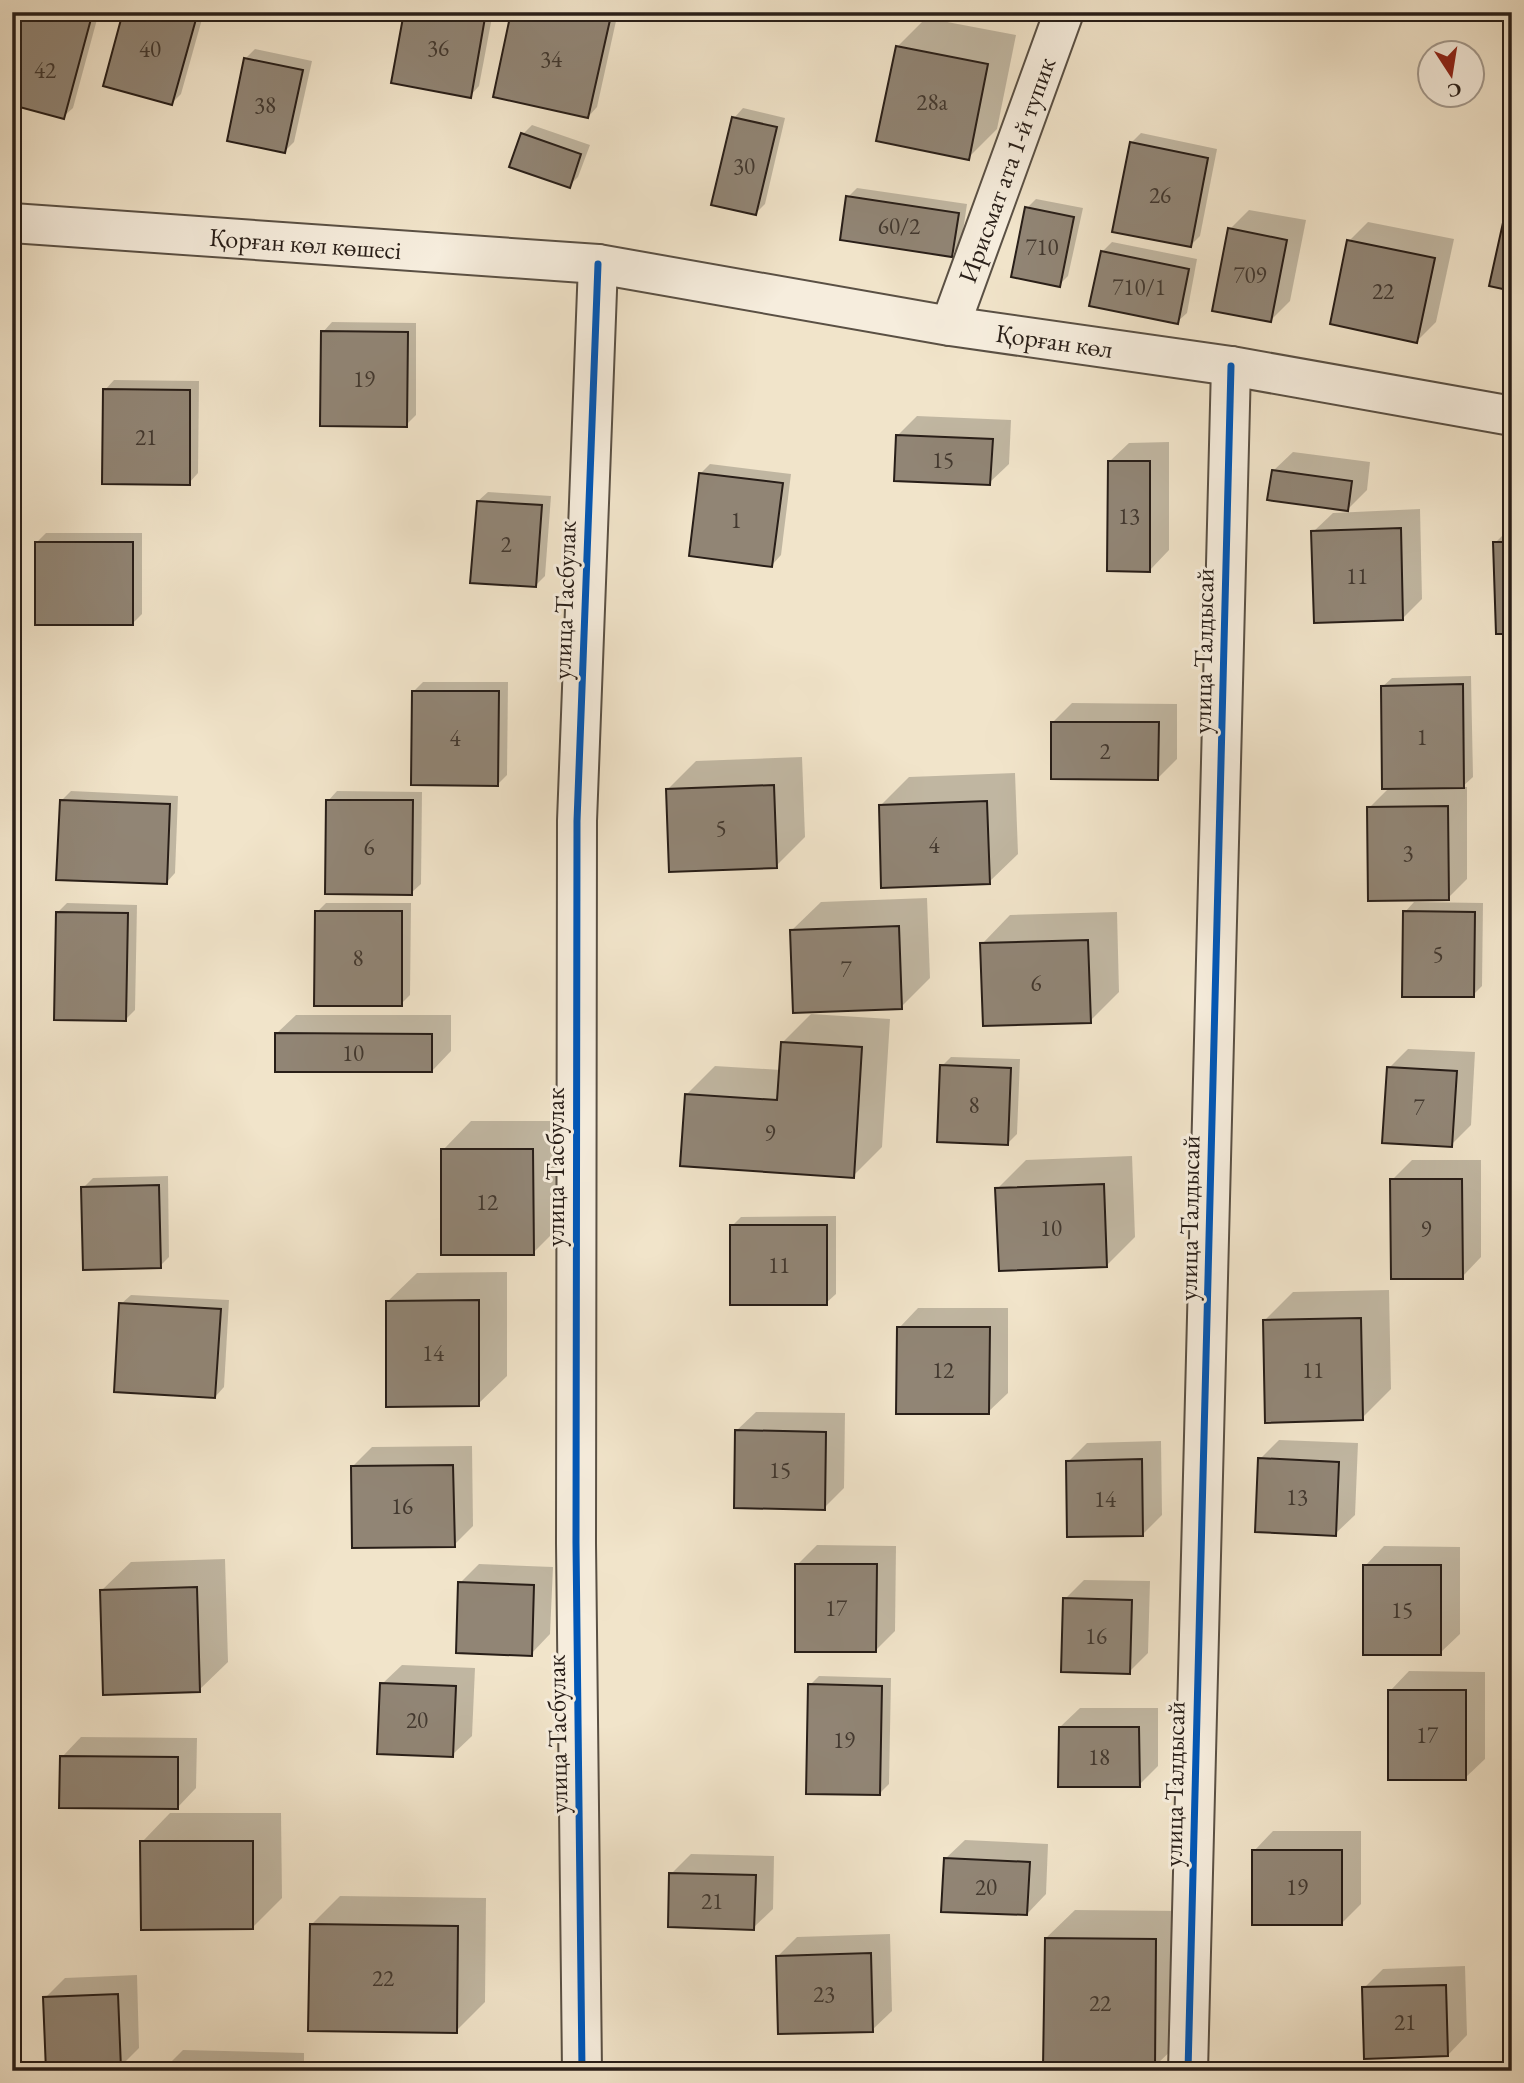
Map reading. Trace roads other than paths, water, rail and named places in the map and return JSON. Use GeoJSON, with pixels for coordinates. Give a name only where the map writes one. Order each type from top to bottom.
{"type":"FeatureCollection","features":[{"type":"Feature","properties":{"kind":"street","name":"Ирисмат ата 1-й тупик"},"geometry":{"type":"LineString","coordinates":[[950,326],[1063,12]]}},
{"type":"Feature","properties":{"kind":"street","name":"Қорған көл көшесі"},"geometry":{"type":"LineString","coordinates":[[12,223],[598,264]]}},
{"type":"Feature","properties":{"kind":"street","name":"Қорған көл"},"geometry":{"type":"LineString","coordinates":[[598,264],[950,326],[1231,366],[1512,416]]}},
{"type":"Feature","properties":{"kind":"street","name":"улица Тасбулак"},"geometry":{"type":"LineString","coordinates":[[582,2071],[576,1543],[577,821],[598,264]]}},
{"type":"Feature","properties":{"kind":"street","name":"улица Талдысай"},"geometry":{"type":"LineString","coordinates":[[1188,2071],[1231,366]]}}]}
